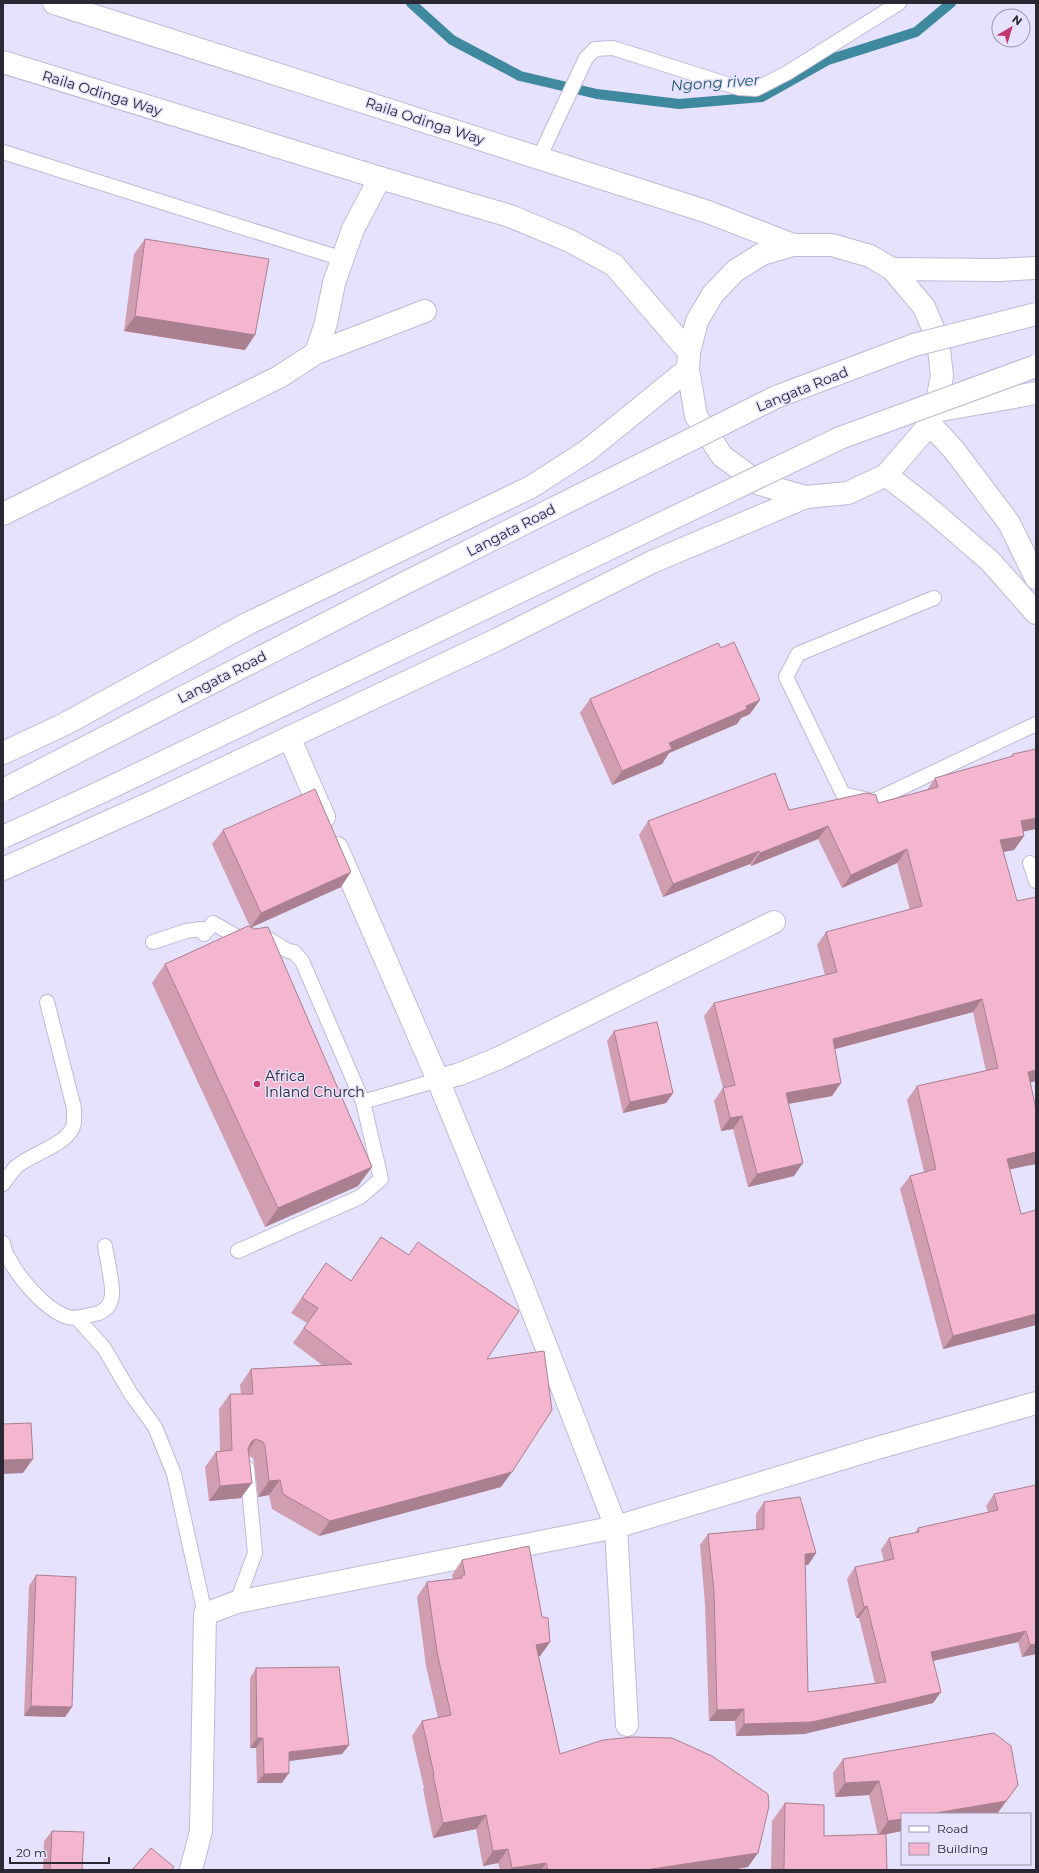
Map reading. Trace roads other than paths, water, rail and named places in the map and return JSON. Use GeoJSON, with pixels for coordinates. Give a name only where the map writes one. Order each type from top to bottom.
{"type":"FeatureCollection","features":[{"type":"Feature","properties":{"kind":"main road","name":"Raila Odinga Way"},"geometry":{"type":"LineString","coordinates":[[54,3],[708,212],[793,245]]}},
{"type":"Feature","properties":{"kind":"main road","name":"Raila Odinga Way"},"geometry":{"type":"LineString","coordinates":[[3,62],[380,178],[510,216],[570,241],[614,265],[689,361]]}},
{"type":"Feature","properties":{"kind":"main road"},"geometry":{"type":"LineString","coordinates":[[316,353],[326,323],[334,283],[354,229],[380,178]]}},
{"type":"Feature","properties":{"kind":"main road"},"geometry":{"type":"LineString","coordinates":[[3,869],[159,799],[498,639],[652,562],[806,497],[848,493],[886,475],[933,417],[942,376],[938,340],[924,307],[892,269],[870,256],[832,245],[793,245],[762,254],[735,270],[713,294],[697,321],[689,361],[696,416],[722,456],[760,484],[806,497]]}},
{"type":"Feature","properties":{"kind":"main road"},"geometry":{"type":"LineString","coordinates":[[892,269],[998,270],[1036,268]]}},
{"type":"Feature","properties":{"kind":"main road"},"geometry":{"type":"LineString","coordinates":[[3,514],[279,377],[316,353],[425,311]]}},
{"type":"Feature","properties":{"kind":"main road","name":"Langata Road"},"geometry":{"type":"LineString","coordinates":[[3,790],[398,586],[776,397],[914,345],[1036,314]]}},
{"type":"Feature","properties":{"kind":"main road","name":"Langata Road"},"geometry":{"type":"LineString","coordinates":[[3,753],[65,724],[245,625],[531,487],[587,451],[689,361]]}},
{"type":"Feature","properties":{"kind":"main road"},"geometry":{"type":"LineString","coordinates":[[3,837],[103,791],[840,438],[1036,366]]}},
{"type":"Feature","properties":{"kind":"main road"},"geometry":{"type":"LineString","coordinates":[[933,417],[1036,393]]}},
{"type":"Feature","properties":{"kind":"main road"},"geometry":{"type":"LineString","coordinates":[[933,417],[1009,523],[1036,578]]}},
{"type":"Feature","properties":{"kind":"main road"},"geometry":{"type":"LineString","coordinates":[[886,475],[926,506],[990,561],[1036,613]]}},
{"type":"Feature","properties":{"kind":"main road"},"geometry":{"type":"LineString","coordinates":[[289,737],[438,1080],[523,1287],[616,1527],[627,1725]]}},
{"type":"Feature","properties":{"kind":"main road"},"geometry":{"type":"LineString","coordinates":[[438,1080],[460,1074],[500,1058],[774,922]]}},
{"type":"Feature","properties":{"kind":"main road"},"geometry":{"type":"LineString","coordinates":[[191,1870],[200,1830],[205,1614],[237,1602],[616,1527],[870,1450],[1036,1403]]}},
{"type":"Feature","properties":{"kind":"lane"},"geometry":{"type":"LineString","coordinates":[[539,158],[586,58],[595,49],[613,48],[739,88],[756,89],[787,73],[897,3]]}},
{"type":"Feature","properties":{"kind":"lane"},"geometry":{"type":"LineString","coordinates":[[3,152],[343,259]]}},
{"type":"Feature","properties":{"kind":"lane"},"geometry":{"type":"LineString","coordinates":[[934,598],[798,654],[786,677],[843,794],[873,801],[1036,724]]}},
{"type":"Feature","properties":{"kind":"lane"},"geometry":{"type":"LineString","coordinates":[[1030,863],[1036,881]]}},
{"type":"Feature","properties":{"kind":"lane"},"geometry":{"type":"LineString","coordinates":[[153,942],[194,930],[201,929],[204,934],[212,923],[241,939],[265,937],[288,951],[294,952],[302,961],[363,1102],[381,1179],[360,1197],[238,1251]]}},
{"type":"Feature","properties":{"kind":"lane"},"geometry":{"type":"LineString","coordinates":[[3,1184],[16,1167],[32,1156],[50,1148],[67,1135],[74,1124],[74,1108],[47,1002]]}},
{"type":"Feature","properties":{"kind":"lane"},"geometry":{"type":"LineString","coordinates":[[363,1102],[438,1080]]}},
{"type":"Feature","properties":{"kind":"lane"},"geometry":{"type":"LineString","coordinates":[[3,1243],[7,1256],[28,1286],[53,1310],[65,1316],[77,1318],[99,1313],[106,1309],[110,1303],[112,1295],[104,1246]]}},
{"type":"Feature","properties":{"kind":"lane"},"geometry":{"type":"LineString","coordinates":[[77,1318],[104,1348],[131,1394],[155,1427],[174,1474],[205,1614]]}},
{"type":"Feature","properties":{"kind":"lane"},"geometry":{"type":"LineString","coordinates":[[237,1602],[255,1553],[246,1463]]}},
{"type":"Feature","properties":{"kind":"waterway","name":"Ngong river"},"geometry":{"type":"LineString","coordinates":[[411,3],[452,40],[520,76],[597,94],[679,104],[762,97],[828,60],[916,32],[951,3]]}},
{"type":"Feature","properties":{"kind":"place","name":"Africa Inland Church"},"geometry":{"type":"Point","coordinates":[257,1084]}}]}
